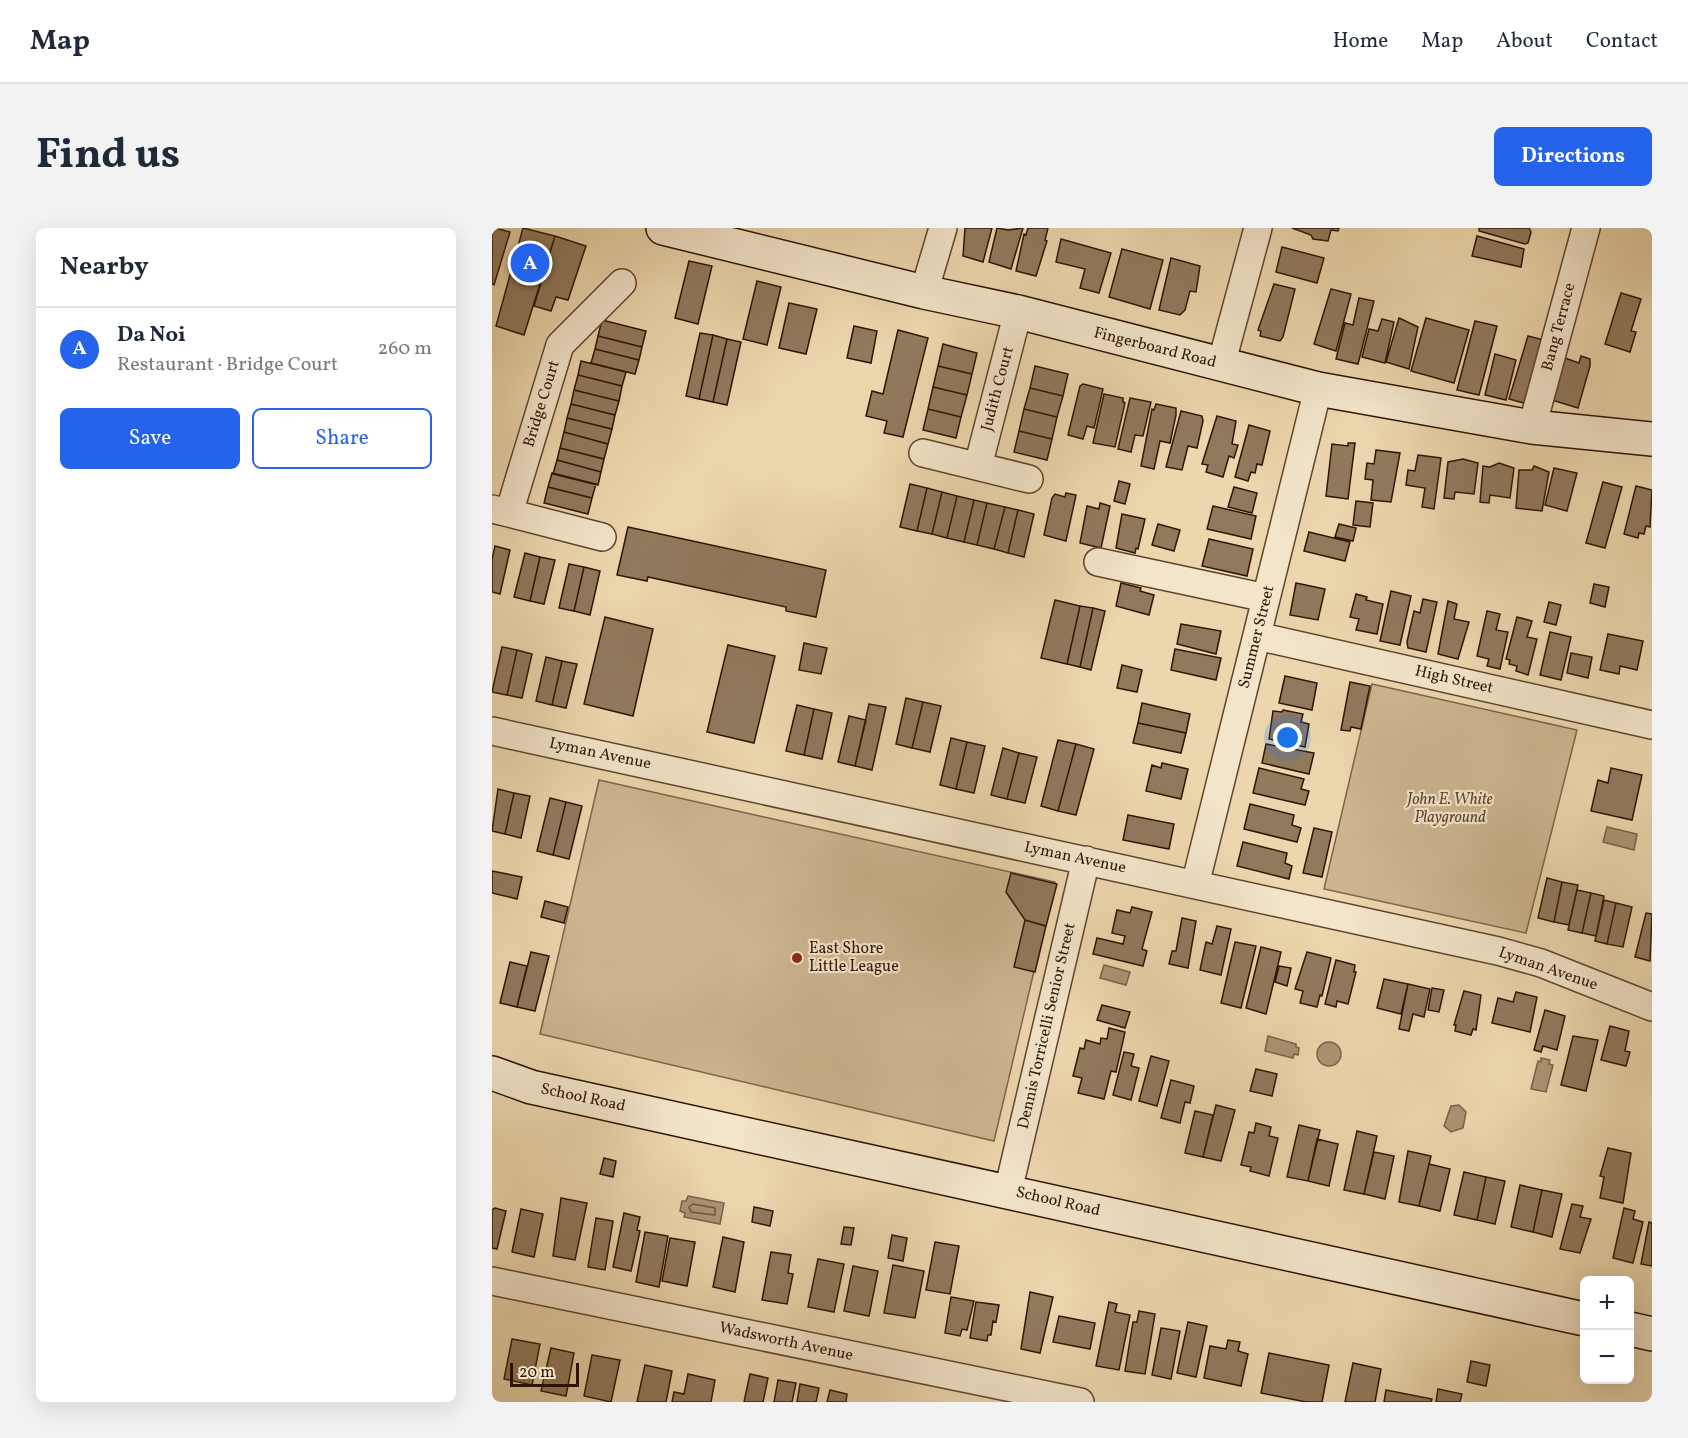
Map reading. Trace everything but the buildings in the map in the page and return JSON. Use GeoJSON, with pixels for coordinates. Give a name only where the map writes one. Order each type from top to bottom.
{"type":"FeatureCollection","features":[{"type":"Feature","properties":{"kind":"main road","name":"Fingerboard Road"},"geometry":{"type":"LineString","coordinates":[[663,228],[924,292],[1018,312],[1318,389],[1532,427],[1652,440]]}},
{"type":"Feature","properties":{"kind":"main road","name":"School Road"},"geometry":{"type":"LineString","coordinates":[[492,1073],[531,1087],[1580,1318]]}},
{"type":"Feature","properties":{"kind":"main road","name":"School Road"},"geometry":{"type":"LineString","coordinates":[[492,1084],[531,1087]]}},
{"type":"Feature","properties":{"kind":"main road"},"geometry":{"type":"LineString","coordinates":[[1634,1330],[1652,1334]]}},
{"type":"Feature","properties":{"kind":"street"},"geometry":{"type":"LineString","coordinates":[[924,292],[943,228]]}},
{"type":"Feature","properties":{"kind":"street"},"geometry":{"type":"LineString","coordinates":[[1221,365],[1258,228]]}},
{"type":"Feature","properties":{"kind":"street","name":"Bang Terrace"},"geometry":{"type":"LineString","coordinates":[[1532,427],[1586,228]]}},
{"type":"Feature","properties":{"kind":"street","name":"Bridge Court"},"geometry":{"type":"LineString","coordinates":[[602,537],[501,511],[560,345],[622,283]]}},
{"type":"Feature","properties":{"kind":"street","name":"Judith Court"},"geometry":{"type":"LineString","coordinates":[[978,466],[1018,312]]}},
{"type":"Feature","properties":{"kind":"street","name":"Summer Street"},"geometry":{"type":"LineString","coordinates":[[1195,885],[1318,389]]}},
{"type":"Feature","properties":{"kind":"street"},"geometry":{"type":"LineString","coordinates":[[923,453],[1029,479]]}},
{"type":"Feature","properties":{"kind":"street"},"geometry":{"type":"LineString","coordinates":[[1098,562],[1266,598]]}},
{"type":"Feature","properties":{"kind":"street","name":"High Street"},"geometry":{"type":"LineString","coordinates":[[1257,636],[1652,725]]}},
{"type":"Feature","properties":{"kind":"street","name":"Lyman Avenue"},"geometry":{"type":"LineString","coordinates":[[492,731],[1498,951],[1541,963],[1652,1007]]}},
{"type":"Feature","properties":{"kind":"street","name":"Dennis Torricelli Senior Street"},"geometry":{"type":"LineString","coordinates":[[1008,1191],[1086,860]]}},
{"type":"Feature","properties":{"kind":"street","name":"Wadsworth Avenue"},"geometry":{"type":"LineString","coordinates":[[492,1281],[1080,1402]]}},
{"type":"Feature","properties":{"kind":"green space","name":"John E. White Playground"},"geometry":{"type":"Polygon","coordinates":[[[1372,684],[1577,730],[1526,933],[1324,889],[1372,684]]]}},
{"type":"Feature","properties":{"kind":"green space","name":"East Shore Little League"},"geometry":{"type":"Polygon","coordinates":[[[599,780],[1055,882],[994,1141],[540,1034],[599,780]]]}},
{"type":"Feature","properties":{"kind":"water"},"geometry":{"type":"Polygon","coordinates":[[[1607,827],[1637,834],[1634,850],[1603,842],[1607,827]]]}},
{"type":"Feature","properties":{"kind":"water"},"geometry":{"type":"Polygon","coordinates":[[[1104,965],[1130,972],[1126,985],[1100,978],[1104,965]]]}},
{"type":"Feature","properties":{"kind":"water"},"geometry":{"type":"Polygon","coordinates":[[[1268,1036],[1296,1044],[1299,1048],[1298,1055],[1294,1054],[1293,1058],[1265,1051],[1268,1036]]]}},
{"type":"Feature","properties":{"kind":"water"},"geometry":{"type":"Polygon","coordinates":[[[1329,1042],[1338,1045],[1341,1054],[1338,1063],[1329,1066],[1320,1063],[1317,1054],[1320,1045],[1329,1042]]]}},
{"type":"Feature","properties":{"kind":"water"},"geometry":{"type":"Polygon","coordinates":[[[1541,1058],[1550,1060],[1549,1064],[1553,1065],[1546,1092],[1531,1089],[1538,1061],[1541,1062],[1541,1058]]]}},
{"type":"Feature","properties":{"kind":"water"},"geometry":{"type":"Polygon","coordinates":[[[1459,1105],[1466,1112],[1463,1128],[1451,1132],[1444,1126],[1451,1106],[1459,1105]]]}},
{"type":"Feature","properties":{"kind":"water"},"geometry":{"type":"Polygon","coordinates":[[[688,1196],[724,1203],[720,1224],[684,1217],[685,1213],[680,1211],[682,1201],[686,1201],[688,1196]]]}},
{"type":"Feature","properties":{"kind":"place","name":"Da Noi"},"geometry":{"type":"Point","coordinates":[530,263]}},
{"type":"Feature","properties":{"kind":"place","name":"East Shore Little League"},"geometry":{"type":"Point","coordinates":[797,958]}}]}
